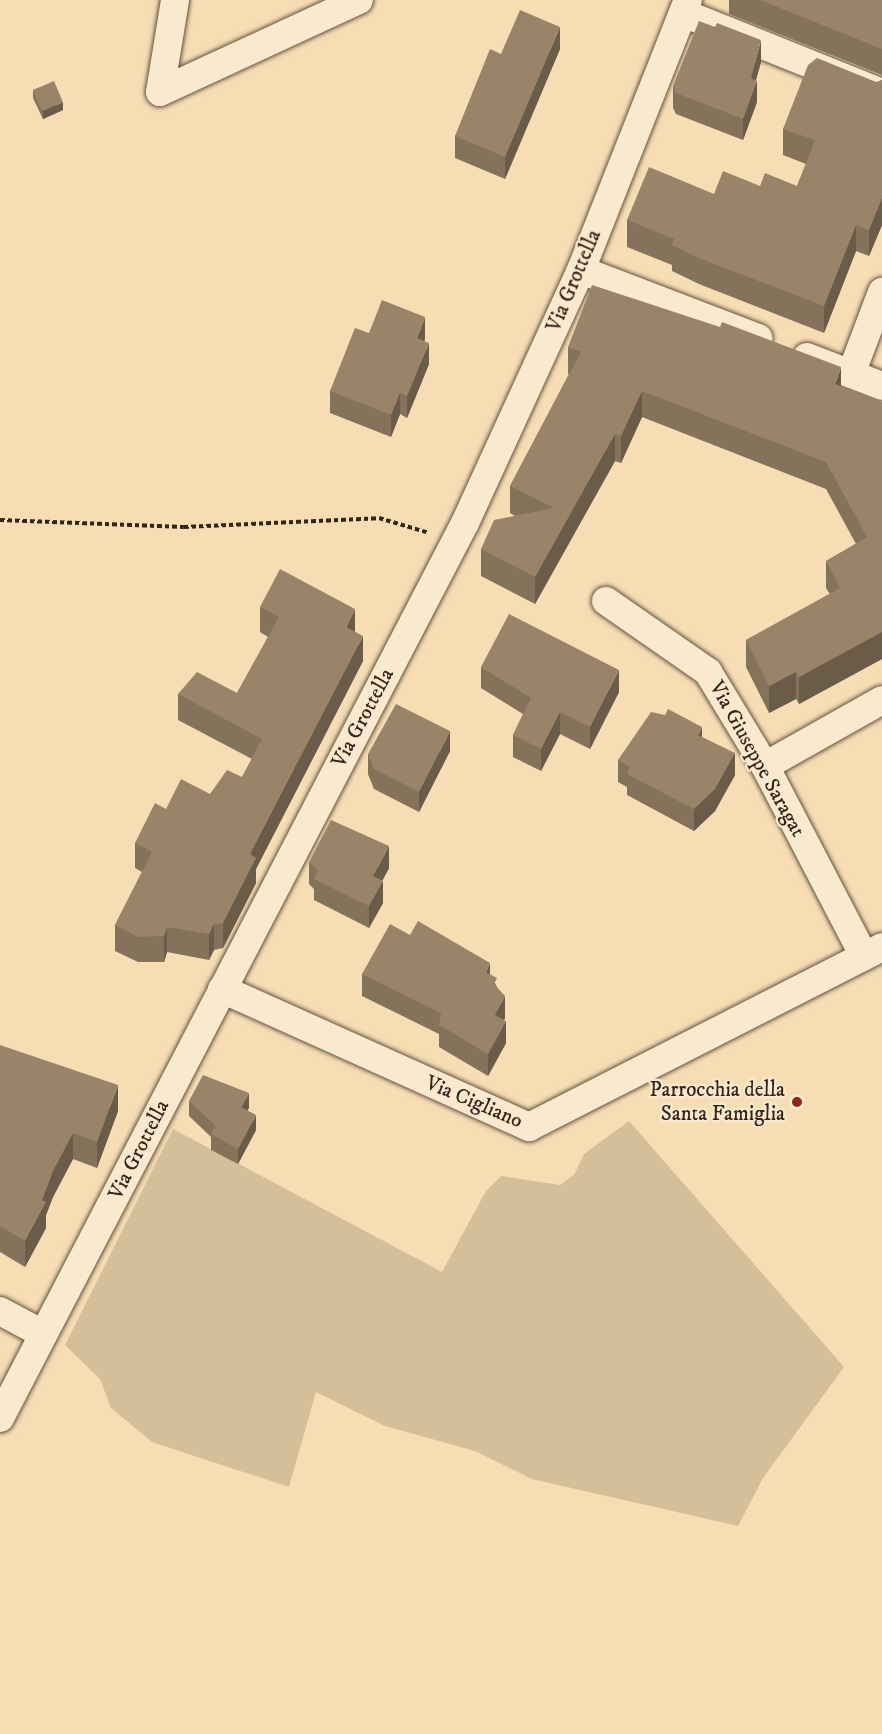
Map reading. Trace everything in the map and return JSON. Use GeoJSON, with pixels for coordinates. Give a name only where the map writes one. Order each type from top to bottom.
{"type":"FeatureCollection","features":[{"type":"Feature","properties":{"kind":"street"},"geometry":{"type":"LineString","coordinates":[[175,0],[160,92],[359,0]]}},
{"type":"Feature","properties":{"kind":"street"},"geometry":{"type":"LineString","coordinates":[[685,7],[882,93]]}},
{"type":"Feature","properties":{"kind":"street","name":"Via Grottella"},"geometry":{"type":"LineString","coordinates":[[0,1418],[451,550],[580,270],[685,7]]}},
{"type":"Feature","properties":{"kind":"street"},"geometry":{"type":"LineString","coordinates":[[580,270],[882,386]]}},
{"type":"Feature","properties":{"kind":"street"},"geometry":{"type":"LineString","coordinates":[[851,374],[882,292]]}},
{"type":"Feature","properties":{"kind":"street","name":"Via Giuseppe Saragat"},"geometry":{"type":"LineString","coordinates":[[606,601],[708,672],[873,951]]}},
{"type":"Feature","properties":{"kind":"street"},"geometry":{"type":"LineString","coordinates":[[765,766],[882,700]]}},
{"type":"Feature","properties":{"kind":"street","name":"Via Cigliano"},"geometry":{"type":"LineString","coordinates":[[222,989],[529,1127],[873,951]]}},
{"type":"Feature","properties":{"kind":"street"},"geometry":{"type":"LineString","coordinates":[[0,1311],[44,1334]]}},
{"type":"Feature","properties":{"kind":"path"},"geometry":{"type":"LineString","coordinates":[[0,520],[184,527],[379,518],[404,521],[451,550]]}},
{"type":"Feature","properties":{"kind":"shaded area"},"geometry":{"type":"Polygon","coordinates":[[[629,1121],[844,1367],[763,1478],[738,1526],[532,1479],[475,1451],[385,1426],[316,1392],[289,1487],[152,1442],[111,1408],[100,1379],[65,1345],[173,1129],[442,1272],[486,1191],[501,1176],[560,1185],[574,1175],[584,1154],[629,1121]]]}},
{"type":"Feature","properties":{"kind":"building"},"geometry":{"type":"Polygon","coordinates":[[[760,0],[882,0],[882,49],[760,0]]]}},
{"type":"Feature","properties":{"kind":"building"},"geometry":{"type":"Polygon","coordinates":[[[520,10],[560,27],[505,157],[455,136],[490,49],[501,54],[520,10]]]}},
{"type":"Feature","properties":{"kind":"building"},"geometry":{"type":"Polygon","coordinates":[[[699,21],[715,27],[717,23],[761,40],[751,78],[757,81],[743,119],[676,93],[673,86],[699,21]]]}},
{"type":"Feature","properties":{"kind":"building"},"geometry":{"type":"Polygon","coordinates":[[[817,58],[876,82],[882,80],[882,198],[869,230],[856,225],[824,306],[699,258],[672,245],[674,239],[627,220],[649,167],[714,194],[723,171],[760,186],[765,173],[797,186],[815,140],[783,129],[808,65],[817,58]]]}},
{"type":"Feature","properties":{"kind":"building"},"geometry":{"type":"Polygon","coordinates":[[[54,81],[63,102],[42,111],[33,90],[54,81]]]}},
{"type":"Feature","properties":{"kind":"building"},"geometry":{"type":"Polygon","coordinates":[[[592,285],[720,327],[722,322],[841,367],[835,384],[882,402],[882,632],[799,677],[796,672],[769,686],[746,640],[840,588],[826,561],[867,537],[826,462],[642,391],[621,436],[615,434],[535,577],[481,549],[494,520],[554,508],[510,486],[581,352],[568,347],[592,285]]]}},
{"type":"Feature","properties":{"kind":"building"},"geometry":{"type":"Polygon","coordinates":[[[382,300],[425,317],[417,338],[429,343],[407,396],[400,393],[391,415],[330,391],[355,328],[369,333],[382,300]]]}},
{"type":"Feature","properties":{"kind":"building"},"geometry":{"type":"Polygon","coordinates":[[[280,569],[355,609],[346,627],[363,636],[250,854],[256,858],[223,923],[214,924],[209,934],[167,927],[164,936],[138,937],[115,925],[152,852],[135,843],[155,803],[166,809],[181,779],[210,794],[227,770],[242,777],[262,739],[178,694],[197,672],[237,693],[279,617],[260,607],[280,569]]]}},
{"type":"Feature","properties":{"kind":"building"},"geometry":{"type":"Polygon","coordinates":[[[509,614],[619,670],[590,727],[560,712],[541,749],[513,735],[531,698],[481,667],[509,614]]]}},
{"type":"Feature","properties":{"kind":"building"},"geometry":{"type":"Polygon","coordinates":[[[396,704],[450,731],[419,792],[374,769],[368,754],[396,704]]]}},
{"type":"Feature","properties":{"kind":"building"},"geometry":{"type":"Polygon","coordinates":[[[668,709],[702,727],[698,735],[735,753],[715,789],[694,809],[627,774],[630,767],[618,760],[651,712],[665,715],[668,709]]]}},
{"type":"Feature","properties":{"kind":"building"},"geometry":{"type":"Polygon","coordinates":[[[331,820],[389,846],[373,876],[383,881],[369,906],[314,879],[318,870],[309,862],[331,820]]]}},
{"type":"Feature","properties":{"kind":"building"},"geometry":{"type":"Polygon","coordinates":[[[418,921],[490,963],[486,972],[497,978],[494,984],[505,996],[495,1015],[506,1021],[488,1054],[439,1025],[441,1013],[362,974],[390,924],[410,935],[418,921]]]}},
{"type":"Feature","properties":{"kind":"building"},"geometry":{"type":"Polygon","coordinates":[[[0,1045],[118,1085],[97,1142],[73,1133],[53,1171],[42,1200],[46,1202],[25,1241],[0,1226],[0,1045]]]}},
{"type":"Feature","properties":{"kind":"building"},"geometry":{"type":"Polygon","coordinates":[[[203,1075],[249,1093],[241,1107],[256,1115],[238,1149],[211,1134],[216,1126],[189,1101],[203,1075]]]}},
{"type":"Feature","properties":{"kind":"place","name":"Parrocchia della Santa Famiglia"},"geometry":{"type":"Point","coordinates":[797,1102]}}]}
